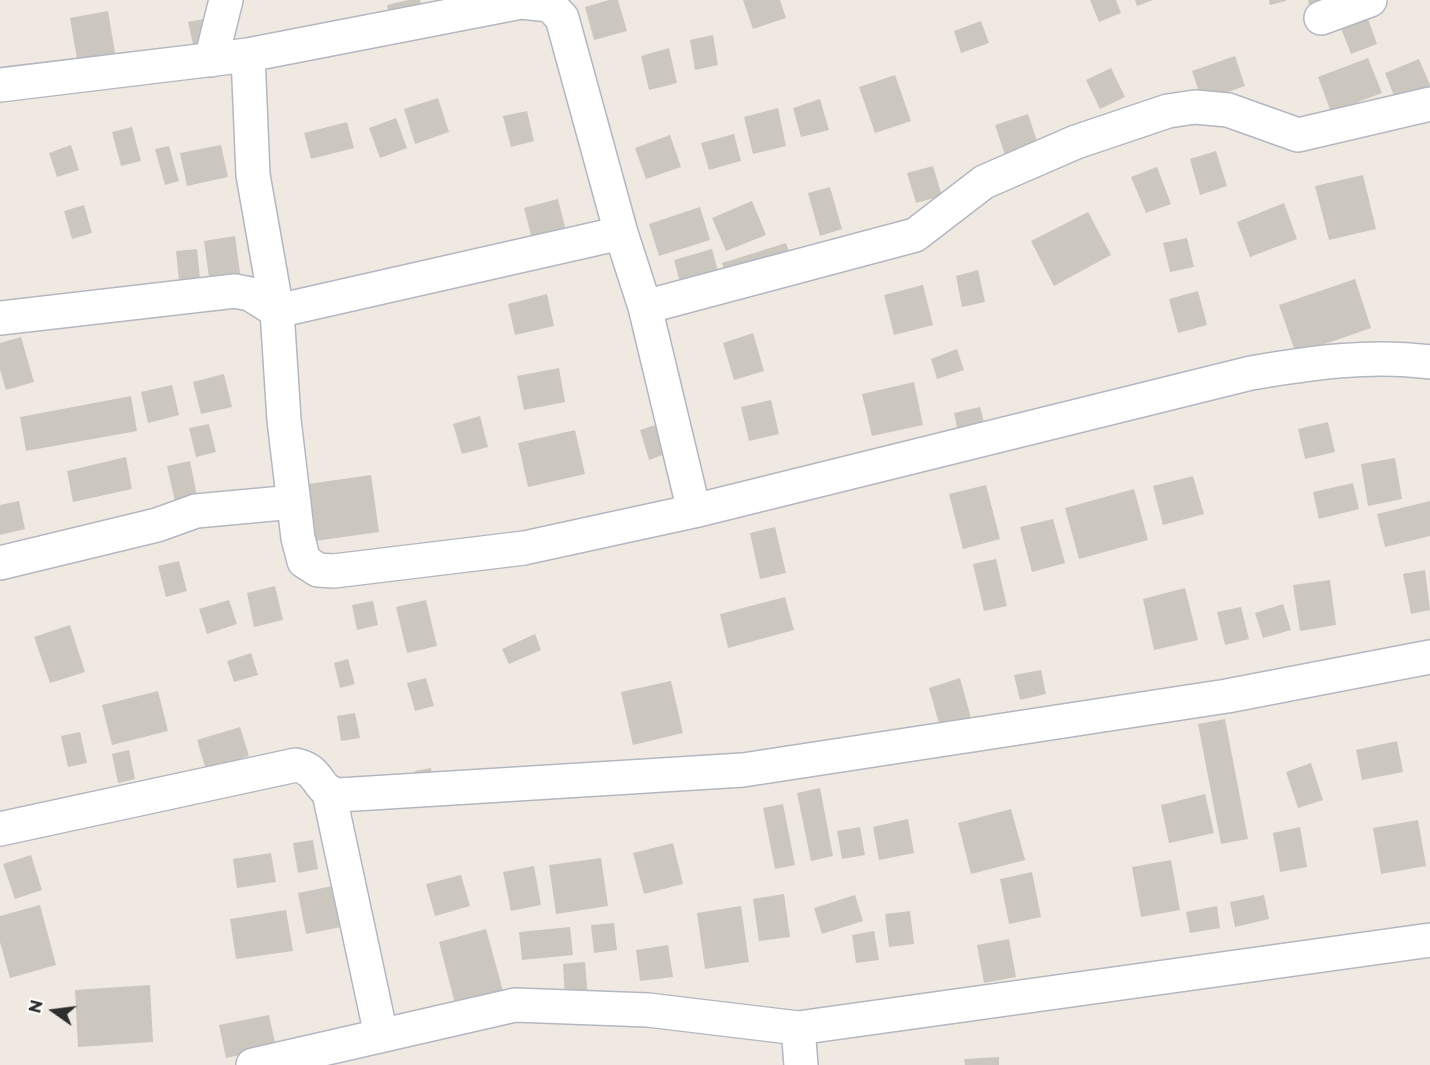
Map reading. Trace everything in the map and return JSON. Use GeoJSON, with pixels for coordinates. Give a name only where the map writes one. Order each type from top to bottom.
{"type":"FeatureCollection","features":[{"type":"Feature","properties":{"kind":"street"},"geometry":{"type":"LineString","coordinates":[[211,60],[226,0]]}},
{"type":"Feature","properties":{"kind":"street"},"geometry":{"type":"LineString","coordinates":[[1321,18],[1370,0]]}},
{"type":"Feature","properties":{"kind":"street"},"geometry":{"type":"LineString","coordinates":[[0,85],[248,55],[521,2],[549,5],[562,18],[621,233],[645,307],[694,511]]}},
{"type":"Feature","properties":{"kind":"street"},"geometry":{"type":"LineString","coordinates":[[248,55],[253,175],[277,311],[284,420],[294,502],[304,561],[318,570],[334,571],[524,548],[694,511],[1251,373],[1319,362],[1401,358],[1430,362]]}},
{"type":"Feature","properties":{"kind":"street"},"geometry":{"type":"LineString","coordinates":[[645,307],[915,235],[984,182],[1076,142],[1168,111],[1195,107],[1228,110],[1298,135],[1430,104]]}},
{"type":"Feature","properties":{"kind":"street"},"geometry":{"type":"LineString","coordinates":[[0,318],[235,291],[250,294],[277,311],[621,233]]}},
{"type":"Feature","properties":{"kind":"street"},"geometry":{"type":"LineString","coordinates":[[0,563],[157,525],[196,511],[294,502]]}},
{"type":"Feature","properties":{"kind":"street"},"geometry":{"type":"LineString","coordinates":[[0,829],[296,765],[308,768],[315,773],[322,787],[329,793],[339,795],[743,770],[1227,696],[1430,657]]}},
{"type":"Feature","properties":{"kind":"street"},"geometry":{"type":"LineString","coordinates":[[329,793],[381,1035]]}},
{"type":"Feature","properties":{"kind":"street"},"geometry":{"type":"LineString","coordinates":[[253,1065],[515,1005],[648,1010],[798,1028],[1430,940]]}},
{"type":"Feature","properties":{"kind":"street"},"geometry":{"type":"LineString","coordinates":[[798,1028],[801,1065]]}},
{"type":"Feature","properties":{"kind":"building"},"geometry":{"type":"Polygon","coordinates":[[[420,0],[424,15],[391,23],[387,5],[420,0]]]}},
{"type":"Feature","properties":{"kind":"building"},"geometry":{"type":"Polygon","coordinates":[[[609,0],[618,0],[627,31],[594,40],[585,7],[609,0]]]}},
{"type":"Feature","properties":{"kind":"building"},"geometry":{"type":"Polygon","coordinates":[[[743,0],[780,0],[786,18],[753,29],[743,0]]]}},
{"type":"Feature","properties":{"kind":"building"},"geometry":{"type":"Polygon","coordinates":[[[1090,0],[1116,0],[1121,13],[1099,22],[1090,0]]]}},
{"type":"Feature","properties":{"kind":"building"},"geometry":{"type":"Polygon","coordinates":[[[1135,0],[1153,0],[1137,6],[1135,0]]]}},
{"type":"Feature","properties":{"kind":"building"},"geometry":{"type":"Polygon","coordinates":[[[1269,0],[1286,0],[1286,1],[1270,5],[1269,0]]]}},
{"type":"Feature","properties":{"kind":"building"},"geometry":{"type":"Polygon","coordinates":[[[1308,0],[1336,0],[1311,12],[1308,0]]]}},
{"type":"Feature","properties":{"kind":"building"},"geometry":{"type":"Polygon","coordinates":[[[108,11],[116,59],[78,65],[70,18],[108,11]]]}},
{"type":"Feature","properties":{"kind":"building"},"geometry":{"type":"Polygon","coordinates":[[[1366,13],[1377,44],[1351,54],[1339,23],[1366,13]]]}},
{"type":"Feature","properties":{"kind":"building"},"geometry":{"type":"Polygon","coordinates":[[[203,19],[208,45],[194,49],[188,22],[203,19]]]}},
{"type":"Feature","properties":{"kind":"building"},"geometry":{"type":"Polygon","coordinates":[[[981,21],[989,43],[961,53],[954,31],[981,21]]]}},
{"type":"Feature","properties":{"kind":"building"},"geometry":{"type":"Polygon","coordinates":[[[713,35],[718,65],[695,70],[690,40],[713,35]]]}},
{"type":"Feature","properties":{"kind":"building"},"geometry":{"type":"Polygon","coordinates":[[[669,48],[677,83],[649,90],[641,56],[669,48]]]}},
{"type":"Feature","properties":{"kind":"building"},"geometry":{"type":"Polygon","coordinates":[[[1235,56],[1245,86],[1202,101],[1192,71],[1235,56]]]}},
{"type":"Feature","properties":{"kind":"building"},"geometry":{"type":"Polygon","coordinates":[[[1368,58],[1382,93],[1331,112],[1318,77],[1368,58]]]}},
{"type":"Feature","properties":{"kind":"building"},"geometry":{"type":"Polygon","coordinates":[[[1419,59],[1430,85],[1430,92],[1398,106],[1385,73],[1419,59]]]}},
{"type":"Feature","properties":{"kind":"building"},"geometry":{"type":"Polygon","coordinates":[[[1111,68],[1125,97],[1100,109],[1086,80],[1111,68]]]}},
{"type":"Feature","properties":{"kind":"building"},"geometry":{"type":"Polygon","coordinates":[[[895,75],[911,121],[875,133],[859,87],[895,75]]]}},
{"type":"Feature","properties":{"kind":"building"},"geometry":{"type":"Polygon","coordinates":[[[438,98],[449,132],[415,144],[404,109],[438,98]]]}},
{"type":"Feature","properties":{"kind":"building"},"geometry":{"type":"Polygon","coordinates":[[[820,99],[829,130],[801,137],[793,108],[820,99]]]}},
{"type":"Feature","properties":{"kind":"building"},"geometry":{"type":"Polygon","coordinates":[[[778,108],[786,146],[753,154],[744,117],[778,108]]]}},
{"type":"Feature","properties":{"kind":"building"},"geometry":{"type":"Polygon","coordinates":[[[527,111],[534,141],[511,147],[503,116],[527,111]]]}},
{"type":"Feature","properties":{"kind":"building"},"geometry":{"type":"Polygon","coordinates":[[[1028,114],[1039,147],[1006,158],[995,125],[1028,114]]]}},
{"type":"Feature","properties":{"kind":"building"},"geometry":{"type":"Polygon","coordinates":[[[396,118],[407,148],[380,158],[369,128],[396,118]]]}},
{"type":"Feature","properties":{"kind":"building"},"geometry":{"type":"Polygon","coordinates":[[[347,122],[354,148],[311,159],[304,133],[347,122]]]}},
{"type":"Feature","properties":{"kind":"building"},"geometry":{"type":"Polygon","coordinates":[[[132,127],[141,161],[121,166],[112,132],[132,127]]]}},
{"type":"Feature","properties":{"kind":"building"},"geometry":{"type":"Polygon","coordinates":[[[734,134],[741,161],[709,170],[701,143],[734,134]]]}},
{"type":"Feature","properties":{"kind":"building"},"geometry":{"type":"Polygon","coordinates":[[[670,135],[681,167],[646,179],[635,148],[670,135]]]}},
{"type":"Feature","properties":{"kind":"building"},"geometry":{"type":"Polygon","coordinates":[[[71,145],[79,170],[57,177],[49,153],[71,145]]]}},
{"type":"Feature","properties":{"kind":"building"},"geometry":{"type":"Polygon","coordinates":[[[221,145],[228,177],[187,186],[180,153],[221,145]]]}},
{"type":"Feature","properties":{"kind":"building"},"geometry":{"type":"Polygon","coordinates":[[[169,146],[179,181],[165,185],[155,149],[169,146]]]}},
{"type":"Feature","properties":{"kind":"building"},"geometry":{"type":"Polygon","coordinates":[[[1216,151],[1227,186],[1200,195],[1190,159],[1216,151]]]}},
{"type":"Feature","properties":{"kind":"building"},"geometry":{"type":"Polygon","coordinates":[[[933,166],[942,196],[916,203],[907,173],[933,166]]]}},
{"type":"Feature","properties":{"kind":"building"},"geometry":{"type":"Polygon","coordinates":[[[1157,167],[1171,204],[1146,213],[1131,177],[1157,167]]]}},
{"type":"Feature","properties":{"kind":"building"},"geometry":{"type":"Polygon","coordinates":[[[1363,175],[1376,229],[1329,240],[1315,186],[1363,175]]]}},
{"type":"Feature","properties":{"kind":"building"},"geometry":{"type":"Polygon","coordinates":[[[830,187],[842,229],[820,236],[808,193],[830,187]]]}},
{"type":"Feature","properties":{"kind":"building"},"geometry":{"type":"Polygon","coordinates":[[[558,199],[567,235],[533,243],[524,208],[558,199]]]}},
{"type":"Feature","properties":{"kind":"building"},"geometry":{"type":"Polygon","coordinates":[[[752,201],[766,235],[726,251],[712,218],[752,201]]]}},
{"type":"Feature","properties":{"kind":"building"},"geometry":{"type":"Polygon","coordinates":[[[1284,203],[1297,239],[1250,257],[1237,222],[1284,203]]]}},
{"type":"Feature","properties":{"kind":"building"},"geometry":{"type":"Polygon","coordinates":[[[84,205],[92,233],[72,239],[64,211],[84,205]]]}},
{"type":"Feature","properties":{"kind":"building"},"geometry":{"type":"Polygon","coordinates":[[[700,207],[710,240],[659,256],[649,224],[700,207]]]}},
{"type":"Feature","properties":{"kind":"building"},"geometry":{"type":"Polygon","coordinates":[[[1088,212],[1111,255],[1054,286],[1031,241],[1088,212]]]}},
{"type":"Feature","properties":{"kind":"building"},"geometry":{"type":"Polygon","coordinates":[[[235,236],[241,280],[210,285],[204,241],[235,236]]]}},
{"type":"Feature","properties":{"kind":"building"},"geometry":{"type":"Polygon","coordinates":[[[1187,238],[1194,267],[1170,272],[1163,243],[1187,238]]]}},
{"type":"Feature","properties":{"kind":"building"},"geometry":{"type":"Polygon","coordinates":[[[786,243],[792,261],[728,281],[722,263],[786,243]]]}},
{"type":"Feature","properties":{"kind":"building"},"geometry":{"type":"Polygon","coordinates":[[[197,249],[201,288],[180,290],[176,251],[197,249]]]}},
{"type":"Feature","properties":{"kind":"building"},"geometry":{"type":"Polygon","coordinates":[[[712,249],[718,271],[680,282],[674,260],[712,249]]]}},
{"type":"Feature","properties":{"kind":"building"},"geometry":{"type":"Polygon","coordinates":[[[978,270],[985,302],[962,307],[956,276],[978,270]]]}},
{"type":"Feature","properties":{"kind":"building"},"geometry":{"type":"Polygon","coordinates":[[[1355,279],[1371,328],[1296,354],[1279,305],[1355,279]]]}},
{"type":"Feature","properties":{"kind":"building"},"geometry":{"type":"Polygon","coordinates":[[[923,285],[933,325],[894,335],[884,295],[923,285]]]}},
{"type":"Feature","properties":{"kind":"building"},"geometry":{"type":"Polygon","coordinates":[[[1198,291],[1207,325],[1178,333],[1169,299],[1198,291]]]}},
{"type":"Feature","properties":{"kind":"building"},"geometry":{"type":"Polygon","coordinates":[[[547,294],[554,326],[515,335],[508,304],[547,294]]]}},
{"type":"Feature","properties":{"kind":"building"},"geometry":{"type":"Polygon","coordinates":[[[753,333],[764,371],[734,380],[723,343],[753,333]]]}},
{"type":"Feature","properties":{"kind":"building"},"geometry":{"type":"Polygon","coordinates":[[[21,337],[34,382],[6,390],[0,370],[0,343],[21,337]]]}},
{"type":"Feature","properties":{"kind":"building"},"geometry":{"type":"Polygon","coordinates":[[[957,349],[964,370],[937,379],[931,359],[957,349]]]}},
{"type":"Feature","properties":{"kind":"building"},"geometry":{"type":"Polygon","coordinates":[[[559,368],[565,402],[524,410],[517,376],[559,368]]]}},
{"type":"Feature","properties":{"kind":"building"},"geometry":{"type":"Polygon","coordinates":[[[224,374],[232,407],[201,414],[193,382],[224,374]]]}},
{"type":"Feature","properties":{"kind":"building"},"geometry":{"type":"Polygon","coordinates":[[[914,382],[923,425],[872,436],[862,394],[914,382]]]}},
{"type":"Feature","properties":{"kind":"building"},"geometry":{"type":"Polygon","coordinates":[[[172,385],[179,415],[148,423],[141,392],[172,385]]]}},
{"type":"Feature","properties":{"kind":"building"},"geometry":{"type":"Polygon","coordinates":[[[131,396],[137,431],[26,451],[20,417],[131,396]]]}},
{"type":"Feature","properties":{"kind":"building"},"geometry":{"type":"Polygon","coordinates":[[[771,400],[779,434],[749,441],[741,407],[771,400]]]}},
{"type":"Feature","properties":{"kind":"building"},"geometry":{"type":"Polygon","coordinates":[[[980,407],[986,430],[959,437],[954,413],[980,407]]]}},
{"type":"Feature","properties":{"kind":"building"},"geometry":{"type":"Polygon","coordinates":[[[480,416],[488,447],[462,454],[453,424],[480,416]]]}},
{"type":"Feature","properties":{"kind":"building"},"geometry":{"type":"Polygon","coordinates":[[[1328,422],[1335,452],[1305,459],[1298,429],[1328,422]]]}},
{"type":"Feature","properties":{"kind":"building"},"geometry":{"type":"Polygon","coordinates":[[[209,424],[216,452],[196,457],[189,428],[209,424]]]}},
{"type":"Feature","properties":{"kind":"building"},"geometry":{"type":"Polygon","coordinates":[[[659,424],[668,453],[649,460],[640,430],[659,424]]]}},
{"type":"Feature","properties":{"kind":"building"},"geometry":{"type":"Polygon","coordinates":[[[575,430],[585,474],[528,487],[518,443],[575,430]]]}},
{"type":"Feature","properties":{"kind":"building"},"geometry":{"type":"Polygon","coordinates":[[[126,457],[132,489],[73,502],[67,471],[126,457]]]}},
{"type":"Feature","properties":{"kind":"building"},"geometry":{"type":"Polygon","coordinates":[[[1395,458],[1402,499],[1368,506],[1361,464],[1395,458]]]}},
{"type":"Feature","properties":{"kind":"building"},"geometry":{"type":"Polygon","coordinates":[[[190,461],[197,496],[175,501],[167,466],[190,461]]]}},
{"type":"Feature","properties":{"kind":"building"},"geometry":{"type":"Polygon","coordinates":[[[371,475],[379,532],[315,541],[308,484],[371,475]]]}},
{"type":"Feature","properties":{"kind":"building"},"geometry":{"type":"Polygon","coordinates":[[[1193,476],[1204,514],[1163,525],[1153,486],[1193,476]]]}},
{"type":"Feature","properties":{"kind":"building"},"geometry":{"type":"Polygon","coordinates":[[[1353,483],[1359,509],[1319,519],[1313,492],[1353,483]]]}},
{"type":"Feature","properties":{"kind":"building"},"geometry":{"type":"Polygon","coordinates":[[[986,485],[1000,539],[963,549],[949,494],[986,485]]]}},
{"type":"Feature","properties":{"kind":"building"},"geometry":{"type":"Polygon","coordinates":[[[1134,489],[1148,540],[1079,559],[1065,508],[1134,489]]]}},
{"type":"Feature","properties":{"kind":"building"},"geometry":{"type":"Polygon","coordinates":[[[19,501],[25,529],[0,535],[0,505],[19,501]]]}},
{"type":"Feature","properties":{"kind":"building"},"geometry":{"type":"Polygon","coordinates":[[[1430,501],[1430,536],[1385,547],[1377,514],[1430,501]]]}},
{"type":"Feature","properties":{"kind":"building"},"geometry":{"type":"Polygon","coordinates":[[[1053,519],[1065,563],[1032,572],[1020,527],[1053,519]]]}},
{"type":"Feature","properties":{"kind":"building"},"geometry":{"type":"Polygon","coordinates":[[[775,527],[786,573],[760,579],[750,533],[775,527]]]}},
{"type":"Feature","properties":{"kind":"building"},"geometry":{"type":"Polygon","coordinates":[[[996,559],[1007,606],[984,611],[973,564],[996,559]]]}},
{"type":"Feature","properties":{"kind":"building"},"geometry":{"type":"Polygon","coordinates":[[[179,561],[187,591],[166,597],[158,566],[179,561]]]}},
{"type":"Feature","properties":{"kind":"building"},"geometry":{"type":"Polygon","coordinates":[[[1425,570],[1430,610],[1411,614],[1403,574],[1425,570]]]}},
{"type":"Feature","properties":{"kind":"building"},"geometry":{"type":"Polygon","coordinates":[[[1330,580],[1336,625],[1300,631],[1293,585],[1330,580]]]}},
{"type":"Feature","properties":{"kind":"building"},"geometry":{"type":"Polygon","coordinates":[[[275,586],[283,620],[254,627],[247,593],[275,586]]]}},
{"type":"Feature","properties":{"kind":"building"},"geometry":{"type":"Polygon","coordinates":[[[1185,588],[1198,640],[1154,650],[1143,599],[1185,588]]]}},
{"type":"Feature","properties":{"kind":"building"},"geometry":{"type":"Polygon","coordinates":[[[785,597],[794,630],[728,648],[720,614],[785,597]]]}},
{"type":"Feature","properties":{"kind":"building"},"geometry":{"type":"Polygon","coordinates":[[[229,600],[237,624],[207,634],[199,609],[229,600]]]}},
{"type":"Feature","properties":{"kind":"building"},"geometry":{"type":"Polygon","coordinates":[[[426,600],[437,646],[407,653],[396,607],[426,600]]]}},
{"type":"Feature","properties":{"kind":"building"},"geometry":{"type":"Polygon","coordinates":[[[373,601],[378,625],[357,630],[352,605],[373,601]]]}},
{"type":"Feature","properties":{"kind":"building"},"geometry":{"type":"Polygon","coordinates":[[[1283,604],[1291,630],[1263,638],[1255,613],[1283,604]]]}},
{"type":"Feature","properties":{"kind":"building"},"geometry":{"type":"Polygon","coordinates":[[[1241,607],[1249,639],[1225,645],[1217,612],[1241,607]]]}},
{"type":"Feature","properties":{"kind":"building"},"geometry":{"type":"Polygon","coordinates":[[[70,625],[85,672],[50,683],[34,637],[70,625]]]}},
{"type":"Feature","properties":{"kind":"building"},"geometry":{"type":"Polygon","coordinates":[[[535,634],[541,650],[509,664],[502,649],[535,634]]]}},
{"type":"Feature","properties":{"kind":"building"},"geometry":{"type":"Polygon","coordinates":[[[251,653],[258,675],[234,682],[227,661],[251,653]]]}},
{"type":"Feature","properties":{"kind":"building"},"geometry":{"type":"Polygon","coordinates":[[[348,659],[355,684],[340,688],[334,663],[348,659]]]}},
{"type":"Feature","properties":{"kind":"building"},"geometry":{"type":"Polygon","coordinates":[[[1041,670],[1046,694],[1020,700],[1014,675],[1041,670]]]}},
{"type":"Feature","properties":{"kind":"building"},"geometry":{"type":"Polygon","coordinates":[[[426,678],[434,706],[415,711],[407,683],[426,678]]]}},
{"type":"Feature","properties":{"kind":"building"},"geometry":{"type":"Polygon","coordinates":[[[960,678],[971,718],[940,727],[929,688],[960,678]]]}},
{"type":"Feature","properties":{"kind":"building"},"geometry":{"type":"Polygon","coordinates":[[[671,681],[683,733],[633,745],[621,692],[671,681]]]}},
{"type":"Feature","properties":{"kind":"building"},"geometry":{"type":"Polygon","coordinates":[[[158,691],[168,731],[112,745],[102,705],[158,691]]]}},
{"type":"Feature","properties":{"kind":"building"},"geometry":{"type":"Polygon","coordinates":[[[355,713],[360,738],[341,741],[337,716],[355,713]]]}},
{"type":"Feature","properties":{"kind":"building"},"geometry":{"type":"Polygon","coordinates":[[[1225,719],[1248,839],[1221,844],[1198,724],[1225,719]]]}},
{"type":"Feature","properties":{"kind":"building"},"geometry":{"type":"Polygon","coordinates":[[[240,727],[249,756],[206,770],[197,740],[240,727]]]}},
{"type":"Feature","properties":{"kind":"building"},"geometry":{"type":"Polygon","coordinates":[[[80,732],[87,763],[68,767],[61,736],[80,732]]]}},
{"type":"Feature","properties":{"kind":"building"},"geometry":{"type":"Polygon","coordinates":[[[1397,741],[1403,772],[1362,780],[1356,750],[1397,741]]]}},
{"type":"Feature","properties":{"kind":"building"},"geometry":{"type":"Polygon","coordinates":[[[129,750],[135,779],[118,783],[112,754],[129,750]]]}},
{"type":"Feature","properties":{"kind":"building"},"geometry":{"type":"Polygon","coordinates":[[[1311,763],[1323,800],[1298,808],[1286,772],[1311,763]]]}},
{"type":"Feature","properties":{"kind":"building"},"geometry":{"type":"Polygon","coordinates":[[[431,768],[434,782],[418,785],[415,771],[431,768]]]}},
{"type":"Feature","properties":{"kind":"building"},"geometry":{"type":"Polygon","coordinates":[[[820,788],[833,856],[811,861],[797,793],[820,788]]]}},
{"type":"Feature","properties":{"kind":"building"},"geometry":{"type":"Polygon","coordinates":[[[1205,794],[1214,833],[1169,843],[1161,805],[1205,794]]]}},
{"type":"Feature","properties":{"kind":"building"},"geometry":{"type":"Polygon","coordinates":[[[783,804],[795,865],[775,869],[763,808],[783,804]]]}},
{"type":"Feature","properties":{"kind":"building"},"geometry":{"type":"Polygon","coordinates":[[[1011,809],[1025,860],[971,874],[958,823],[1011,809]]]}},
{"type":"Feature","properties":{"kind":"building"},"geometry":{"type":"Polygon","coordinates":[[[908,819],[914,853],[879,860],[873,827],[908,819]]]}},
{"type":"Feature","properties":{"kind":"building"},"geometry":{"type":"Polygon","coordinates":[[[1418,820],[1426,866],[1381,874],[1373,828],[1418,820]]]}},
{"type":"Feature","properties":{"kind":"building"},"geometry":{"type":"Polygon","coordinates":[[[860,827],[865,855],[842,859],[837,831],[860,827]]]}},
{"type":"Feature","properties":{"kind":"building"},"geometry":{"type":"Polygon","coordinates":[[[1300,827],[1307,867],[1280,872],[1273,833],[1300,827]]]}},
{"type":"Feature","properties":{"kind":"building"},"geometry":{"type":"Polygon","coordinates":[[[313,840],[318,869],[298,873],[293,843],[313,840]]]}},
{"type":"Feature","properties":{"kind":"building"},"geometry":{"type":"Polygon","coordinates":[[[673,843],[683,884],[644,894],[633,853],[673,843]]]}},
{"type":"Feature","properties":{"kind":"building"},"geometry":{"type":"Polygon","coordinates":[[[271,853],[276,882],[237,888],[233,859],[271,853]]]}},
{"type":"Feature","properties":{"kind":"building"},"geometry":{"type":"Polygon","coordinates":[[[31,855],[42,890],[15,899],[3,864],[31,855]]]}},
{"type":"Feature","properties":{"kind":"building"},"geometry":{"type":"Polygon","coordinates":[[[601,858],[608,906],[556,914],[549,865],[601,858]]]}},
{"type":"Feature","properties":{"kind":"building"},"geometry":{"type":"Polygon","coordinates":[[[1171,860],[1180,910],[1141,917],[1132,867],[1171,860]]]}},
{"type":"Feature","properties":{"kind":"building"},"geometry":{"type":"Polygon","coordinates":[[[534,866],[541,905],[511,911],[503,872],[534,866]]]}},
{"type":"Feature","properties":{"kind":"building"},"geometry":{"type":"Polygon","coordinates":[[[1032,872],[1041,917],[1009,924],[1000,879],[1032,872]]]}},
{"type":"Feature","properties":{"kind":"building"},"geometry":{"type":"Polygon","coordinates":[[[461,875],[470,906],[435,916],[426,884],[461,875]]]}},
{"type":"Feature","properties":{"kind":"building"},"geometry":{"type":"Polygon","coordinates":[[[337,885],[346,926],[306,934],[298,893],[337,885]]]}},
{"type":"Feature","properties":{"kind":"building"},"geometry":{"type":"Polygon","coordinates":[[[784,894],[790,937],[759,941],[753,899],[784,894]]]}},
{"type":"Feature","properties":{"kind":"building"},"geometry":{"type":"Polygon","coordinates":[[[855,895],[863,921],[822,934],[814,908],[855,895]]]}},
{"type":"Feature","properties":{"kind":"building"},"geometry":{"type":"Polygon","coordinates":[[[1264,895],[1269,919],[1235,927],[1230,902],[1264,895]]]}},
{"type":"Feature","properties":{"kind":"building"},"geometry":{"type":"Polygon","coordinates":[[[40,905],[56,965],[10,978],[0,942],[0,916],[40,905]]]}},
{"type":"Feature","properties":{"kind":"building"},"geometry":{"type":"Polygon","coordinates":[[[741,906],[749,962],[705,969],[697,913],[741,906]]]}},
{"type":"Feature","properties":{"kind":"building"},"geometry":{"type":"Polygon","coordinates":[[[1217,906],[1220,928],[1190,933],[1186,912],[1217,906]]]}},
{"type":"Feature","properties":{"kind":"building"},"geometry":{"type":"Polygon","coordinates":[[[286,910],[293,951],[236,959],[230,919],[286,910]]]}},
{"type":"Feature","properties":{"kind":"building"},"geometry":{"type":"Polygon","coordinates":[[[910,911],[914,944],[889,947],[885,914],[910,911]]]}},
{"type":"Feature","properties":{"kind":"building"},"geometry":{"type":"Polygon","coordinates":[[[614,923],[617,950],[594,953],[591,925],[614,923]]]}},
{"type":"Feature","properties":{"kind":"building"},"geometry":{"type":"Polygon","coordinates":[[[570,927],[573,955],[522,960],[519,932],[570,927]]]}},
{"type":"Feature","properties":{"kind":"building"},"geometry":{"type":"Polygon","coordinates":[[[486,929],[503,991],[455,1004],[439,942],[486,929]]]}},
{"type":"Feature","properties":{"kind":"building"},"geometry":{"type":"Polygon","coordinates":[[[874,931],[879,960],[856,963],[852,935],[874,931]]]}},
{"type":"Feature","properties":{"kind":"building"},"geometry":{"type":"Polygon","coordinates":[[[1009,939],[1016,977],[984,983],[977,945],[1009,939]]]}},
{"type":"Feature","properties":{"kind":"building"},"geometry":{"type":"Polygon","coordinates":[[[668,945],[673,977],[640,981],[636,950],[668,945]]]}},
{"type":"Feature","properties":{"kind":"building"},"geometry":{"type":"Polygon","coordinates":[[[585,962],[588,999],[565,1001],[563,964],[585,962]]]}},
{"type":"Feature","properties":{"kind":"building"},"geometry":{"type":"Polygon","coordinates":[[[150,985],[153,1042],[78,1047],[75,990],[150,985]]]}},
{"type":"Feature","properties":{"kind":"building"},"geometry":{"type":"Polygon","coordinates":[[[269,1015],[276,1048],[226,1058],[219,1025],[269,1015]]]}},
{"type":"Feature","properties":{"kind":"building"},"geometry":{"type":"Polygon","coordinates":[[[999,1057],[999,1065],[965,1065],[964,1059],[999,1057]]]}}]}
